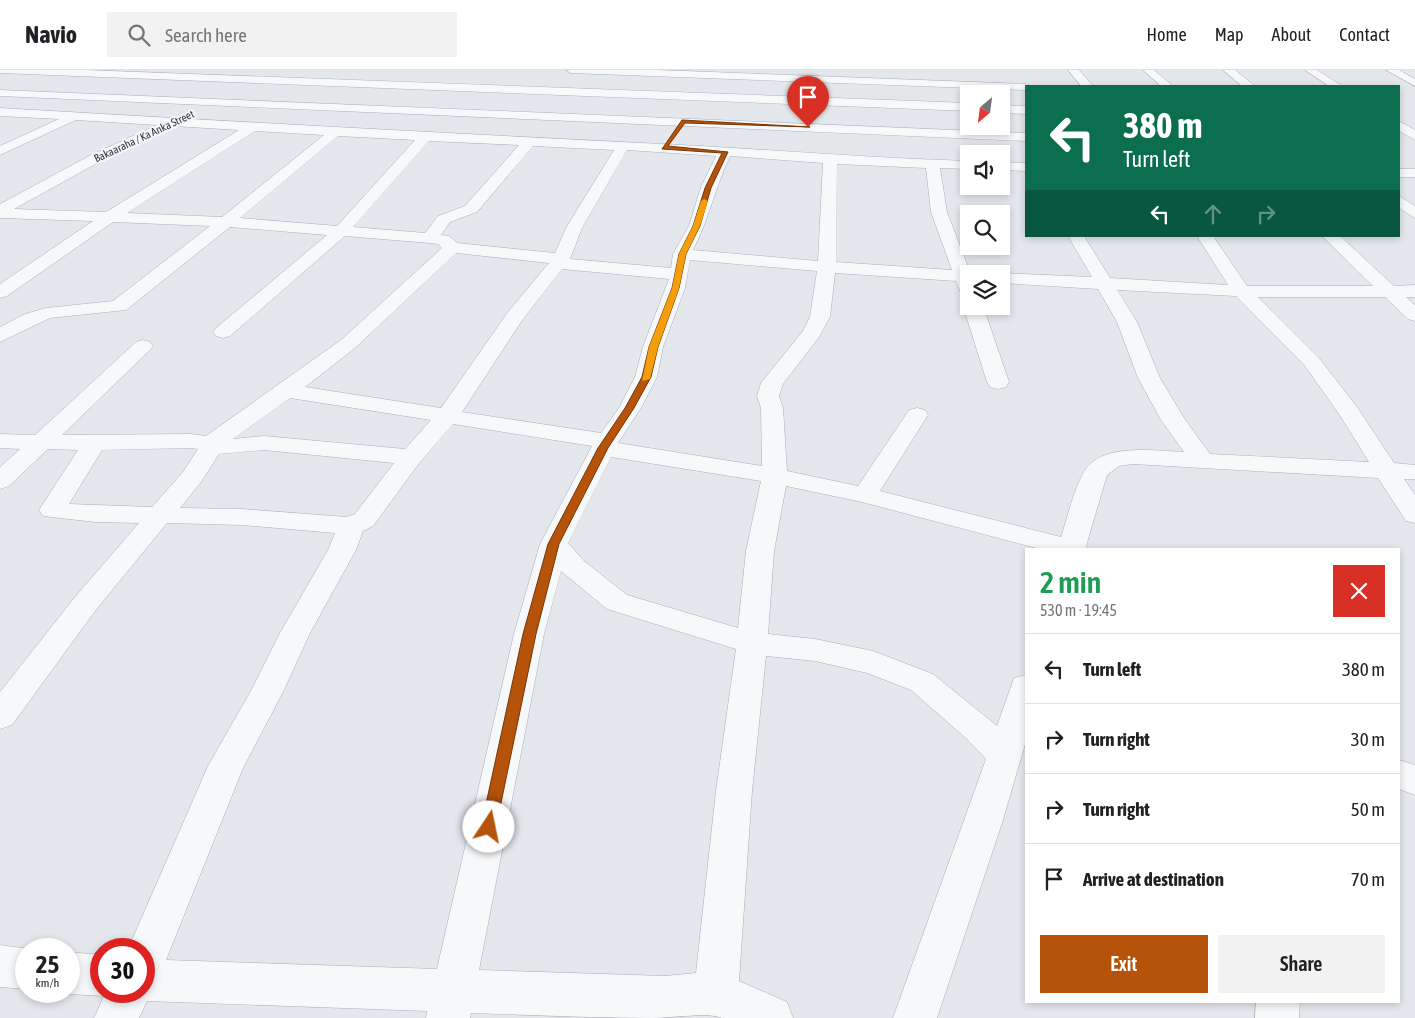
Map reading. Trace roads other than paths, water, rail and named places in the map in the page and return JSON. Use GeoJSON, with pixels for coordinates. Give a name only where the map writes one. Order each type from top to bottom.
{"type":"FeatureCollection","features":[{"type":"Feature","properties":{"kind":"street"},"geometry":{"type":"LineString","coordinates":[[0,70],[700,96],[929,119],[1025,137]]}},
{"type":"Feature","properties":{"kind":"street","name":"Bakaaraha / Ka Anka Street"},"geometry":{"type":"LineString","coordinates":[[0,211],[96,158],[216,102],[292,70]]}},
{"type":"Feature","properties":{"kind":"street"},"geometry":{"type":"LineString","coordinates":[[571,70],[715,73],[1025,87]]}},
{"type":"Feature","properties":{"kind":"street"},"geometry":{"type":"LineString","coordinates":[[931,70],[929,119],[939,212],[960,265]]}},
{"type":"Feature","properties":{"kind":"street"},"geometry":{"type":"LineString","coordinates":[[1073,70],[1086,85]]}},
{"type":"Feature","properties":{"kind":"street"},"geometry":{"type":"LineString","coordinates":[[1148,70],[1166,85]]}},
{"type":"Feature","properties":{"kind":"street"},"geometry":{"type":"LineString","coordinates":[[1228,70],[1248,85]]}},
{"type":"Feature","properties":{"kind":"street"},"geometry":{"type":"LineString","coordinates":[[1310,70],[1334,85]]}},
{"type":"Feature","properties":{"kind":"street"},"geometry":{"type":"LineString","coordinates":[[1391,70],[1415,83]]}},
{"type":"Feature","properties":{"kind":"street"},"geometry":{"type":"LineString","coordinates":[[664,148],[715,73]]}},
{"type":"Feature","properties":{"kind":"street"},"geometry":{"type":"LineString","coordinates":[[223,332],[340,232],[420,135],[447,112],[499,75]]}},
{"type":"Feature","properties":{"kind":"street"},"geometry":{"type":"LineString","coordinates":[[0,93],[684,121],[929,119],[960,110]]}},
{"type":"Feature","properties":{"kind":"street"},"geometry":{"type":"LineString","coordinates":[[1010,109],[1025,110]]}},
{"type":"Feature","properties":{"kind":"street"},"geometry":{"type":"LineString","coordinates":[[0,112],[172,123],[960,165]]}},
{"type":"Feature","properties":{"kind":"street"},"geometry":{"type":"LineString","coordinates":[[0,151],[73,117]]}},
{"type":"Feature","properties":{"kind":"street"},"geometry":{"type":"LineString","coordinates":[[1400,126],[1415,136]]}},
{"type":"Feature","properties":{"kind":"street"},"geometry":{"type":"LineString","coordinates":[[0,292],[110,217],[252,127]]}},
{"type":"Feature","properties":{"kind":"street"},"geometry":{"type":"LineString","coordinates":[[0,336],[28,320],[54,312],[105,309],[119,306],[226,222],[336,131]]}},
{"type":"Feature","properties":{"kind":"street"},"geometry":{"type":"LineString","coordinates":[[430,238],[444,219],[471,209],[529,142]]}},
{"type":"Feature","properties":{"kind":"street"},"geometry":{"type":"LineString","coordinates":[[94,443],[52,510],[95,514],[159,514],[299,521],[351,526],[364,520],[412,457],[447,417],[515,316],[560,261],[574,228],[620,152],[621,146]]}},
{"type":"Feature","properties":{"kind":"street"},"geometry":{"type":"LineString","coordinates":[[452,1004],[529,634],[554,544],[605,445],[630,408],[646,377],[654,347],[676,288],[679,264],[697,226],[708,188],[725,152]]}},
{"type":"Feature","properties":{"kind":"street"},"geometry":{"type":"LineString","coordinates":[[716,993],[734,791],[752,643],[760,551],[775,476],[772,408],[768,396],[772,383],[812,333],[820,317],[827,267],[830,158]]}},
{"type":"Feature","properties":{"kind":"street"},"geometry":{"type":"LineString","coordinates":[[1010,166],[1025,167]]}},
{"type":"Feature","properties":{"kind":"street"},"geometry":{"type":"LineString","coordinates":[[1400,173],[1415,173]]}},
{"type":"Feature","properties":{"kind":"street"},"geometry":{"type":"LineString","coordinates":[[1400,201],[1415,213]]}},
{"type":"Feature","properties":{"kind":"street"},"geometry":{"type":"LineString","coordinates":[[0,211],[226,222],[430,238],[442,240],[452,248],[560,261],[827,267],[960,281]]}},
{"type":"Feature","properties":{"kind":"street"},"geometry":{"type":"LineString","coordinates":[[1077,237],[1127,322],[1149,378],[1173,420],[1202,460]]}},
{"type":"Feature","properties":{"kind":"street"},"geometry":{"type":"LineString","coordinates":[[1206,237],[1241,291],[1312,362],[1349,412],[1415,515]]}},
{"type":"Feature","properties":{"kind":"street"},"geometry":{"type":"LineString","coordinates":[[1331,237],[1415,315]]}},
{"type":"Feature","properties":{"kind":"street"},"geometry":{"type":"LineString","coordinates":[[0,716],[85,604],[147,533],[159,514],[192,477],[211,446],[348,344],[452,248]]}},
{"type":"Feature","properties":{"kind":"street"},"geometry":{"type":"LineString","coordinates":[[1010,278],[1278,293],[1415,291]]}},
{"type":"Feature","properties":{"kind":"street"},"geometry":{"type":"LineString","coordinates":[[976,315],[998,382]]}},
{"type":"Feature","properties":{"kind":"street"},"geometry":{"type":"LineString","coordinates":[[0,481],[143,346]]}},
{"type":"Feature","properties":{"kind":"street"},"geometry":{"type":"LineString","coordinates":[[286,390],[775,476],[865,496],[1072,548],[1096,472],[1112,460],[1133,457],[1386,472],[1415,472]]}},
{"type":"Feature","properties":{"kind":"street"},"geometry":{"type":"LineString","coordinates":[[865,496],[917,415]]}},
{"type":"Feature","properties":{"kind":"street"},"geometry":{"type":"LineString","coordinates":[[0,441],[44,440],[94,443],[191,441],[211,446],[264,443],[412,457]]}},
{"type":"Feature","properties":{"kind":"street"},"geometry":{"type":"LineString","coordinates":[[154,938],[226,766],[267,692],[295,633],[342,550],[351,526]]}},
{"type":"Feature","properties":{"kind":"street"},"geometry":{"type":"LineString","coordinates":[[554,544],[574,568],[617,602],[752,643],[823,652],[873,663],[922,682],[979,730],[1004,756]]}},
{"type":"Feature","properties":{"kind":"street"},"geometry":{"type":"LineString","coordinates":[[915,1018],[1025,690]]}},
{"type":"Feature","properties":{"kind":"street"},"geometry":{"type":"LineString","coordinates":[[1400,774],[1415,780]]}},
{"type":"Feature","properties":{"kind":"street"},"geometry":{"type":"LineString","coordinates":[[0,966],[15,967]]}},
{"type":"Feature","properties":{"kind":"street"},"geometry":{"type":"LineString","coordinates":[[155,981],[452,1004],[665,998],[716,993],[771,1018]]}},
{"type":"Feature","properties":{"kind":"street"},"geometry":{"type":"LineString","coordinates":[[116,1018],[124,1003]]}},
{"type":"Feature","properties":{"kind":"street"},"geometry":{"type":"LineString","coordinates":[[1277,1018],[1278,1003]]}}]}
